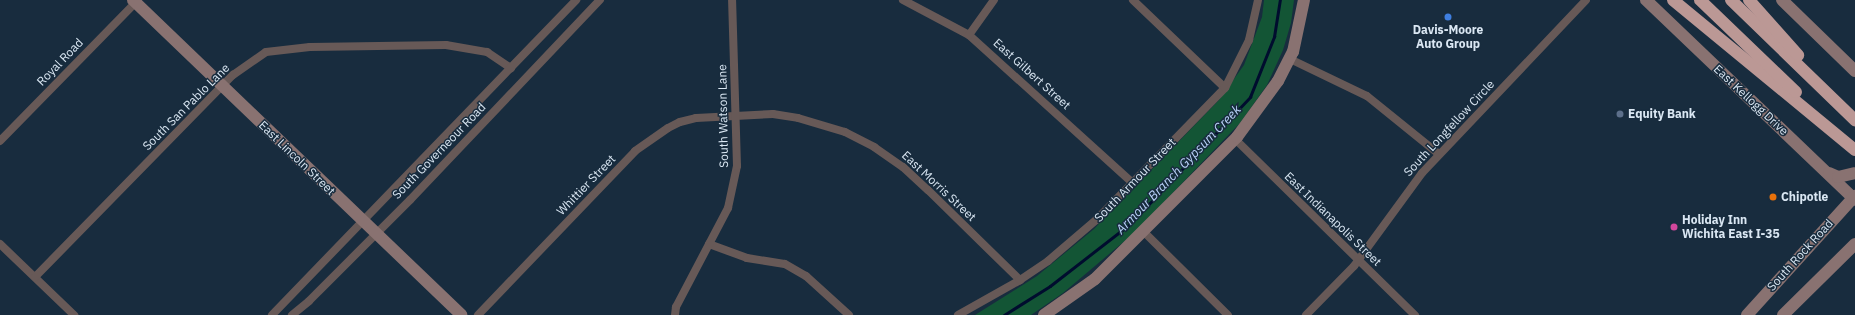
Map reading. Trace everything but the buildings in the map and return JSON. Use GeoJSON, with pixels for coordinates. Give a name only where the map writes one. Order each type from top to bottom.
{"type":"FeatureCollection","features":[{"type":"Feature","properties":{"kind":"highway"},"geometry":{"type":"LineString","coordinates":[[1673,0],[1855,150]]}},
{"type":"Feature","properties":{"kind":"highway"},"geometry":{"type":"LineString","coordinates":[[1700,0],[1855,150]]}},
{"type":"Feature","properties":{"kind":"highway"},"geometry":{"type":"LineString","coordinates":[[1731,0],[1855,119]]}},
{"type":"Feature","properties":{"kind":"highway"},"geometry":{"type":"LineString","coordinates":[[1749,0],[1855,119]]}},
{"type":"Feature","properties":{"kind":"street","name":"South Governeour Road"},"geometry":{"type":"LineString","coordinates":[[272,315],[364,222],[576,0]]}},
{"type":"Feature","properties":{"kind":"street","name":"South Governeour Road"},"geometry":{"type":"LineString","coordinates":[[292,315],[309,301],[600,0]]}},
{"type":"Feature","properties":{"kind":"street","name":"South Watson Lane"},"geometry":{"type":"LineString","coordinates":[[675,315],[676,307],[728,208],[737,166],[732,0]]}},
{"type":"Feature","properties":{"kind":"street","name":"East Gilbert Street"},"geometry":{"type":"LineString","coordinates":[[903,0],[969,35],[1133,183]]}},
{"type":"Feature","properties":{"kind":"street"},"geometry":{"type":"LineString","coordinates":[[969,35],[994,0]]}},
{"type":"Feature","properties":{"kind":"street"},"geometry":{"type":"LineString","coordinates":[[1133,0],[1225,88]]}},
{"type":"Feature","properties":{"kind":"street","name":"South Armour Street"},"geometry":{"type":"LineString","coordinates":[[958,315],[1020,280],[1048,260],[1096,220],[1225,88],[1249,40],[1258,0]]}},
{"type":"Feature","properties":{"kind":"street"},"geometry":{"type":"LineString","coordinates":[[1048,314],[1095,279],[1235,140],[1278,81],[1290,59],[1302,16],[1304,0]]}},
{"type":"Feature","properties":{"kind":"street","name":"South Longfellow Circle"},"geometry":{"type":"LineString","coordinates":[[1306,315],[1358,260],[1422,173],[1586,0]]}},
{"type":"Feature","properties":{"kind":"street","name":"East Kellogg Drive"},"geometry":{"type":"LineString","coordinates":[[1646,0],[1854,198]]}},
{"type":"Feature","properties":{"kind":"street"},"geometry":{"type":"LineString","coordinates":[[1782,0],[1855,71]]}},
{"type":"Feature","properties":{"kind":"street","name":"East Lincoln Street"},"geometry":{"type":"LineString","coordinates":[[135,1],[462,315]]}},
{"type":"Feature","properties":{"kind":"street","name":"Royal Road"},"geometry":{"type":"LineString","coordinates":[[0,141],[135,1]]}},
{"type":"Feature","properties":{"kind":"street","name":"South San Pablo Lane"},"geometry":{"type":"LineString","coordinates":[[35,277],[233,75],[266,52],[310,46],[446,45],[487,52],[511,68]]}},
{"type":"Feature","properties":{"kind":"street"},"geometry":{"type":"LineString","coordinates":[[1290,59],[1367,96],[1439,154]]}},
{"type":"Feature","properties":{"kind":"street","name":"East Morris Street"},"geometry":{"type":"LineString","coordinates":[[735,116],[773,114],[798,118],[845,132],[874,147],[903,167],[1020,280]]}},
{"type":"Feature","properties":{"kind":"street","name":"Whittier Street"},"geometry":{"type":"LineString","coordinates":[[478,315],[635,151],[668,128],[680,122],[696,118],[735,116]]}},
{"type":"Feature","properties":{"kind":"street","name":"East Indianapolis Street"},"geometry":{"type":"LineString","coordinates":[[1235,140],[1415,315]]}},
{"type":"Feature","properties":{"kind":"street"},"geometry":{"type":"LineString","coordinates":[[1828,173],[1838,177],[1855,173]]}},
{"type":"Feature","properties":{"kind":"street","name":"South Rock Road"},"geometry":{"type":"LineString","coordinates":[[1747,315],[1854,198]]}},
{"type":"Feature","properties":{"kind":"street"},"geometry":{"type":"LineString","coordinates":[[1144,232],[1228,315]]}},
{"type":"Feature","properties":{"kind":"street"},"geometry":{"type":"LineString","coordinates":[[0,244],[74,315]]}},
{"type":"Feature","properties":{"kind":"street"},"geometry":{"type":"LineString","coordinates":[[709,244],[747,258],[785,264],[806,276],[849,315]]}},
{"type":"Feature","properties":{"kind":"street"},"geometry":{"type":"LineString","coordinates":[[1783,315],[1855,244]]}},
{"type":"Feature","properties":{"kind":"green space"},"geometry":{"type":"Polygon","coordinates":[[[1264,0],[1294,0],[1291,23],[1283,50],[1267,85],[1240,123],[1134,233],[1063,293],[1031,315],[975,315],[1037,276],[1094,229],[1219,100],[1244,65],[1262,17],[1264,0]]]}},
{"type":"Feature","properties":{"kind":"waterway","name":"Armour Branch Gypsum Creek"},"geometry":{"type":"LineString","coordinates":[[1004,315],[1050,286],[1130,224],[1250,97],[1274,37],[1280,0]]}},
{"type":"Feature","properties":{"kind":"place","name":"Davis-Moore Auto Group"},"geometry":{"type":"Point","coordinates":[1448,17]}},
{"type":"Feature","properties":{"kind":"place","name":"Equity Bank"},"geometry":{"type":"Point","coordinates":[1620,114]}},
{"type":"Feature","properties":{"kind":"place","name":"Chipotle"},"geometry":{"type":"Point","coordinates":[1773,197]}},
{"type":"Feature","properties":{"kind":"place","name":"Holiday Inn Wichita East I-35"},"geometry":{"type":"Point","coordinates":[1674,227]}}]}
